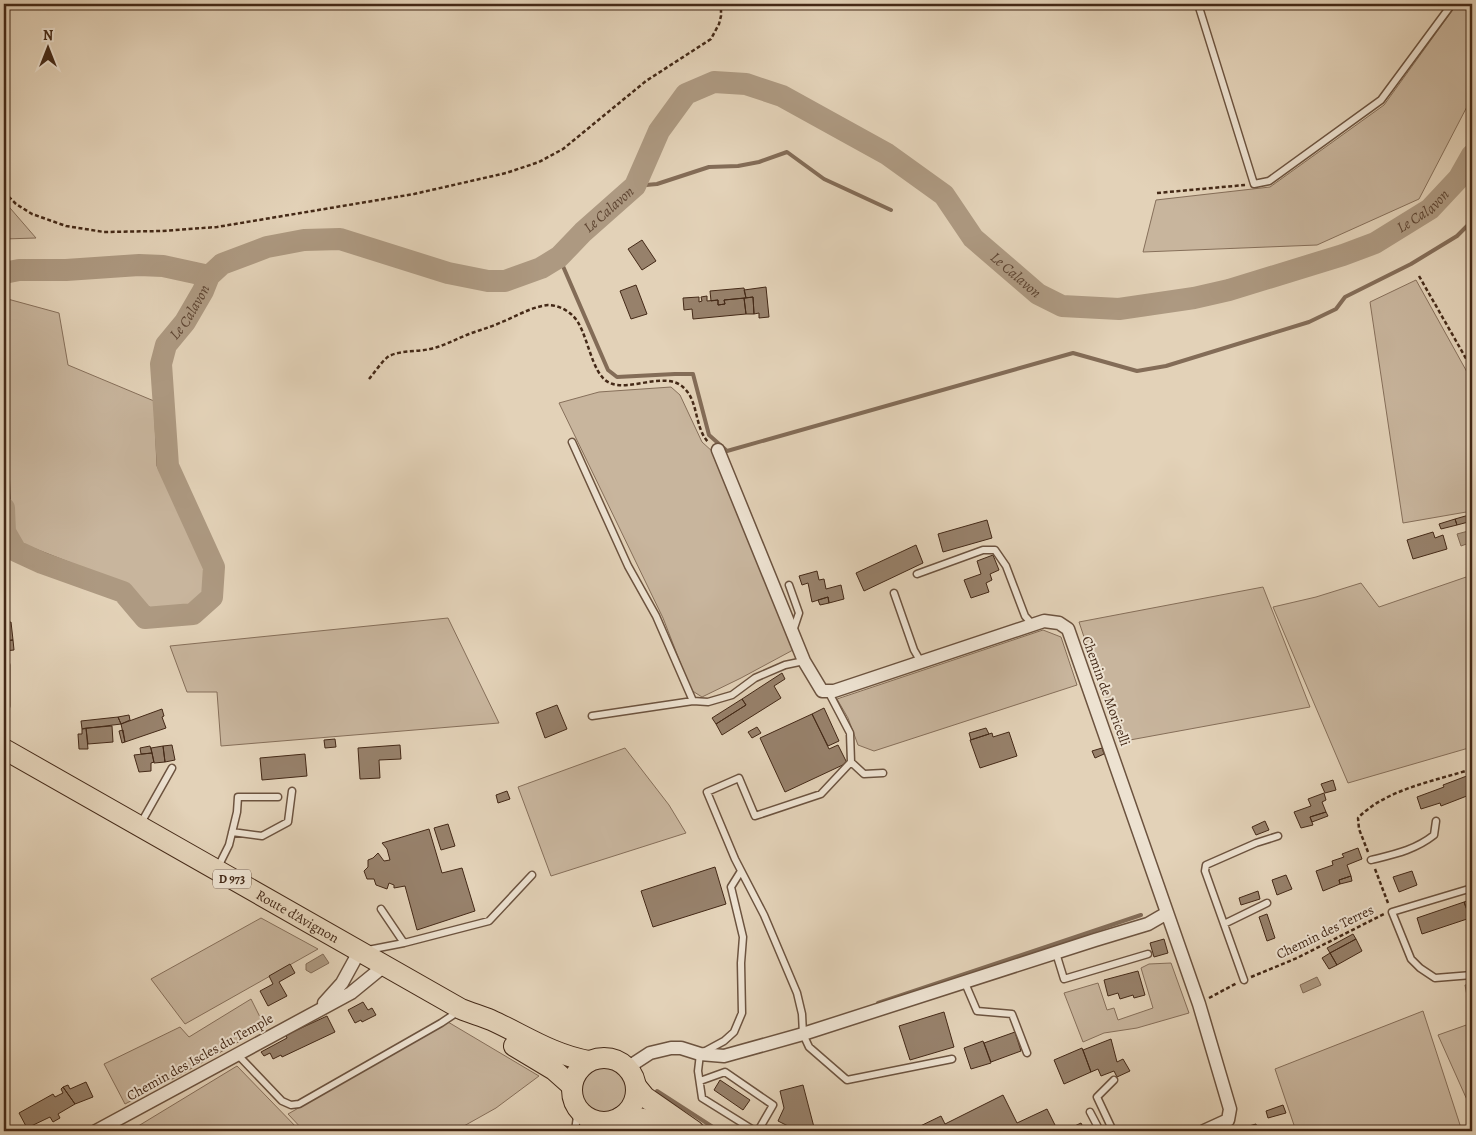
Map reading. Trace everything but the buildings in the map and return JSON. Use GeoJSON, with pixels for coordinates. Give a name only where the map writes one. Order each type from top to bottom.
{"type":"FeatureCollection","features":[{"type":"Feature","properties":{"kind":"main road","name":"Route d'Avignon"},"geometry":{"type":"LineString","coordinates":[[4,749],[461,1009],[491,1020],[553,1051],[575,1059],[589,1061]]}},
{"type":"Feature","properties":{"kind":"main road","name":"Route d'Avignon"},"geometry":{"type":"LineString","coordinates":[[461,1009],[482,1026],[542,1062],[572,1086]]}},
{"type":"Feature","properties":{"kind":"main road"},"geometry":{"type":"LineString","coordinates":[[674,1131],[648,1119],[632,1116],[621,1117],[593,1126],[578,1109],[572,1098],[575,1074],[589,1061],[602,1058],[616,1060],[627,1068],[636,1086],[645,1097],[694,1131]]}},
{"type":"Feature","properties":{"kind":"main road"},"geometry":{"type":"LineString","coordinates":[[621,1117],[633,1104],[636,1086]]}},
{"type":"Feature","properties":{"kind":"street"},"geometry":{"type":"LineString","coordinates":[[718,450],[804,661],[822,692],[828,692]]}},
{"type":"Feature","properties":{"kind":"street","name":"Chemin de Moricelli"},"geometry":{"type":"LineString","coordinates":[[828,692],[1044,621],[1059,624],[1068,629],[1199,1004],[1230,1109],[1228,1120],[1204,1131]]}},
{"type":"Feature","properties":{"kind":"street"},"geometry":{"type":"LineString","coordinates":[[627,1068],[650,1053],[671,1048],[681,1048],[700,1054],[724,1056],[803,1034],[1148,924],[1167,913]]}},
{"type":"Feature","properties":{"kind":"street","name":"Chemin des Iscles du Temple"},"geometry":{"type":"LineString","coordinates":[[319,1009],[342,982],[359,952]]}},
{"type":"Feature","properties":{"kind":"street","name":"Chemin des Iscles du Temple"},"geometry":{"type":"LineString","coordinates":[[96,1131],[350,993],[384,966]]}},
{"type":"Feature","properties":{"kind":"lane"},"geometry":{"type":"LineString","coordinates":[[1198,4],[1254,184],[1269,181],[1381,100],[1452,4]]}},
{"type":"Feature","properties":{"kind":"lane"},"geometry":{"type":"LineString","coordinates":[[572,442],[628,566],[656,616],[692,701]]}},
{"type":"Feature","properties":{"kind":"lane"},"geometry":{"type":"LineString","coordinates":[[917,574],[983,550],[995,550],[1006,566],[1025,616],[1033,624]]}},
{"type":"Feature","properties":{"kind":"lane"},"geometry":{"type":"LineString","coordinates":[[789,585],[800,613],[792,632]]}},
{"type":"Feature","properties":{"kind":"lane"},"geometry":{"type":"LineString","coordinates":[[894,593],[914,650],[921,662]]}},
{"type":"Feature","properties":{"kind":"lane"},"geometry":{"type":"LineString","coordinates":[[592,716],[692,701],[708,702],[732,696],[755,678],[785,665],[804,661]]}},
{"type":"Feature","properties":{"kind":"lane"},"geometry":{"type":"LineString","coordinates":[[4,705],[6,706],[6,666]]}},
{"type":"Feature","properties":{"kind":"lane"},"geometry":{"type":"LineString","coordinates":[[828,692],[850,733],[851,762],[821,794],[755,816],[739,778],[708,792],[741,871],[764,915],[797,993],[802,1014],[803,1034],[809,1047],[847,1080],[952,1059]]}},
{"type":"Feature","properties":{"kind":"lane"},"geometry":{"type":"LineString","coordinates":[[851,762],[864,774],[883,772]]}},
{"type":"Feature","properties":{"kind":"lane"},"geometry":{"type":"LineString","coordinates":[[139,826],[172,768]]}},
{"type":"Feature","properties":{"kind":"lane"},"geometry":{"type":"LineString","coordinates":[[232,832],[262,836],[288,822],[292,791]]}},
{"type":"Feature","properties":{"kind":"lane"},"geometry":{"type":"LineString","coordinates":[[216,870],[229,845],[237,812],[238,797],[278,797]]}},
{"type":"Feature","properties":{"kind":"lane"},"geometry":{"type":"LineString","coordinates":[[1371,860],[1400,853],[1422,844],[1434,835],[1436,821]]}},
{"type":"Feature","properties":{"kind":"lane"},"geometry":{"type":"LineString","coordinates":[[1244,980],[1205,871],[1206,864],[1278,836]]}},
{"type":"Feature","properties":{"kind":"lane"},"geometry":{"type":"LineString","coordinates":[[700,1081],[725,1072],[773,1105],[757,1131],[702,1098],[698,1071],[700,1054],[724,1041],[734,1032],[742,1013],[741,963],[743,937],[732,887],[741,871]]}},
{"type":"Feature","properties":{"kind":"lane"},"geometry":{"type":"LineString","coordinates":[[359,952],[404,944],[489,921],[532,875]]}},
{"type":"Feature","properties":{"kind":"lane"},"geometry":{"type":"LineString","coordinates":[[1472,888],[1392,912],[1411,959],[1420,968],[1435,978],[1472,975]]}},
{"type":"Feature","properties":{"kind":"lane"},"geometry":{"type":"LineString","coordinates":[[1224,924],[1267,903]]}},
{"type":"Feature","properties":{"kind":"lane"},"geometry":{"type":"LineString","coordinates":[[381,909],[404,944]]}},
{"type":"Feature","properties":{"kind":"lane"},"geometry":{"type":"LineString","coordinates":[[1056,953],[1064,978],[1148,954]]}},
{"type":"Feature","properties":{"kind":"lane"},"geometry":{"type":"LineString","coordinates":[[965,983],[977,1011],[1012,1014],[1028,1054]]}},
{"type":"Feature","properties":{"kind":"lane"},"geometry":{"type":"LineString","coordinates":[[237,1054],[282,1101],[290,1105],[299,1104],[441,1023],[461,1009]]}},
{"type":"Feature","properties":{"kind":"lane"},"geometry":{"type":"LineString","coordinates":[[1113,1131],[1097,1096],[1114,1080]]}},
{"type":"Feature","properties":{"kind":"lane"},"geometry":{"type":"LineString","coordinates":[[575,1131],[578,1109]]}},
{"type":"Feature","properties":{"kind":"lane"},"geometry":{"type":"LineString","coordinates":[[1090,1112],[1100,1131]]}},
{"type":"Feature","properties":{"kind":"path"},"geometry":{"type":"LineString","coordinates":[[4,192],[16,204],[32,214],[66,226],[104,232],[162,232],[217,228],[414,194],[506,173],[539,162],[563,149],[646,81],[711,39],[719,24],[721,4]]}},
{"type":"Feature","properties":{"kind":"path"},"geometry":{"type":"LineString","coordinates":[[1157,194],[1254,184]]}},
{"type":"Feature","properties":{"kind":"path"},"geometry":{"type":"LineString","coordinates":[[1419,276],[1472,369]]}},
{"type":"Feature","properties":{"kind":"path"},"geometry":{"type":"LineString","coordinates":[[369,379],[387,357],[399,352],[417,352],[432,349],[499,324],[537,307],[550,305],[563,308],[574,316],[598,373],[611,384],[667,381],[684,387],[691,396],[701,431],[707,441],[718,450]]}},
{"type":"Feature","properties":{"kind":"path","name":"Chemin des Terres"},"geometry":{"type":"LineString","coordinates":[[1199,1004],[1229,986],[1297,958],[1378,916],[1392,912],[1359,829],[1358,818],[1367,808],[1390,795],[1472,769]]}},
{"type":"Feature","properties":{"kind":"shaded area"},"geometry":{"type":"Polygon","coordinates":[[[1457,4],[1472,4],[1472,97],[1419,199],[1317,245],[1143,252],[1156,200],[1270,187],[1384,105],[1457,4]]]}},
{"type":"Feature","properties":{"kind":"shaded area"},"geometry":{"type":"Polygon","coordinates":[[[4,201],[36,238],[4,239],[4,201]]]}},
{"type":"Feature","properties":{"kind":"shaded area"},"geometry":{"type":"Polygon","coordinates":[[[1416,280],[1472,381],[1472,511],[1403,523],[1370,302],[1416,280]]]}},
{"type":"Feature","properties":{"kind":"shaded area"},"geometry":{"type":"Polygon","coordinates":[[[4,298],[59,313],[68,365],[154,401],[157,466],[208,569],[206,592],[189,607],[148,611],[127,585],[23,544],[12,531],[7,427],[4,409],[4,298]]]}},
{"type":"Feature","properties":{"kind":"shaded area"},"geometry":{"type":"Polygon","coordinates":[[[671,387],[680,395],[702,442],[713,452],[793,650],[702,697],[691,690],[663,618],[559,403],[599,392],[671,387]]]}},
{"type":"Feature","properties":{"kind":"shaded area"},"geometry":{"type":"Polygon","coordinates":[[[1472,530],[1472,542],[1461,546],[1457,534],[1472,530]]]}},
{"type":"Feature","properties":{"kind":"shaded area"},"geometry":{"type":"Polygon","coordinates":[[[1472,575],[1472,747],[1348,783],[1273,607],[1316,597],[1361,583],[1379,607],[1472,575]]]}},
{"type":"Feature","properties":{"kind":"shaded area"},"geometry":{"type":"Polygon","coordinates":[[[1263,587],[1310,707],[1119,742],[1079,622],[1263,587]]]}},
{"type":"Feature","properties":{"kind":"shaded area"},"geometry":{"type":"Polygon","coordinates":[[[448,618],[499,723],[221,746],[217,692],[187,692],[170,646],[448,618]]]}},
{"type":"Feature","properties":{"kind":"shaded area"},"geometry":{"type":"Polygon","coordinates":[[[1043,630],[1061,637],[1077,685],[874,751],[858,745],[848,718],[837,699],[1043,630]]]}},
{"type":"Feature","properties":{"kind":"shaded area"},"geometry":{"type":"Polygon","coordinates":[[[625,748],[669,805],[686,833],[551,876],[518,787],[625,748]]]}},
{"type":"Feature","properties":{"kind":"shaded area"},"geometry":{"type":"Polygon","coordinates":[[[261,918],[318,949],[185,1024],[151,979],[261,918]]]}},
{"type":"Feature","properties":{"kind":"shaded area"},"geometry":{"type":"Polygon","coordinates":[[[323,954],[329,963],[311,973],[306,970],[306,964],[323,954]]]}},
{"type":"Feature","properties":{"kind":"shaded area"},"geometry":{"type":"Polygon","coordinates":[[[1171,963],[1189,1013],[1137,1028],[1104,1033],[1083,1042],[1064,993],[1098,983],[1107,1010],[1114,1008],[1118,1020],[1153,1008],[1141,968],[1149,964],[1171,963]]]}},
{"type":"Feature","properties":{"kind":"shaded area"},"geometry":{"type":"Polygon","coordinates":[[[1317,977],[1321,985],[1303,993],[1300,985],[1317,977]]]}},
{"type":"Feature","properties":{"kind":"shaded area"},"geometry":{"type":"Polygon","coordinates":[[[1472,984],[1472,1023],[1465,985],[1472,984]]]}},
{"type":"Feature","properties":{"kind":"shaded area"},"geometry":{"type":"Polygon","coordinates":[[[251,999],[265,1027],[125,1104],[104,1064],[180,1027],[189,1037],[251,999]]]}},
{"type":"Feature","properties":{"kind":"shaded area"},"geometry":{"type":"Polygon","coordinates":[[[1423,1011],[1462,1131],[1296,1131],[1275,1069],[1423,1011]]]}},
{"type":"Feature","properties":{"kind":"shaded area"},"geometry":{"type":"Polygon","coordinates":[[[448,1022],[539,1076],[496,1108],[455,1131],[304,1131],[288,1114],[448,1022]]]}},
{"type":"Feature","properties":{"kind":"shaded area"},"geometry":{"type":"Polygon","coordinates":[[[1472,1023],[1472,1111],[1438,1035],[1472,1023]]]}},
{"type":"Feature","properties":{"kind":"shaded area"},"geometry":{"type":"Polygon","coordinates":[[[237,1066],[300,1131],[130,1131],[237,1066]]]}},
{"type":"Feature","properties":{"kind":"shaded area"},"geometry":{"type":"Polygon","coordinates":[[[598,1067],[608,1067],[620,1074],[627,1086],[627,1096],[620,1108],[608,1115],[598,1115],[590,1111],[583,1104],[579,1096],[579,1086],[583,1078],[590,1071],[598,1067]]]}},
{"type":"Feature","properties":{"kind":"waterway","name":"Le Calavon"},"geometry":{"type":"LineString","coordinates":[[4,508],[5,532],[16,551],[42,563],[123,592],[145,618],[193,614],[212,597],[214,567],[168,466],[161,364],[166,345],[185,322],[203,291],[209,276],[222,264],[267,247],[304,240],[340,239],[448,273],[488,281],[505,281],[541,268],[559,257],[583,232],[635,186],[659,131],[686,94],[714,82],[746,84],[782,96],[887,154],[944,195],[973,238],[1038,294],[1062,306],[1119,309],[1194,298],[1229,290],[1343,255],[1375,243],[1430,209],[1459,178],[1472,155]]}},
{"type":"Feature","properties":{"kind":"waterway"},"geometry":{"type":"LineString","coordinates":[[635,186],[657,184],[709,167],[738,166],[759,162],[787,152],[824,179],[891,210]]}},
{"type":"Feature","properties":{"kind":"waterway"},"geometry":{"type":"LineString","coordinates":[[559,257],[608,370],[617,377],[693,374],[709,435],[727,451],[1073,353],[1137,371],[1166,366],[1309,322],[1336,309],[1345,297],[1411,264],[1457,236],[1472,221]]}},
{"type":"Feature","properties":{"kind":"waterway"},"geometry":{"type":"LineString","coordinates":[[4,273],[19,270],[66,270],[139,265],[163,266],[209,276]]}},
{"type":"Feature","properties":{"kind":"waterway"},"geometry":{"type":"LineString","coordinates":[[878,1003],[1141,915]]}},
{"type":"Feature","properties":{"kind":"waterway"},"geometry":{"type":"LineString","coordinates":[[657,1091],[719,1131]]}}]}
